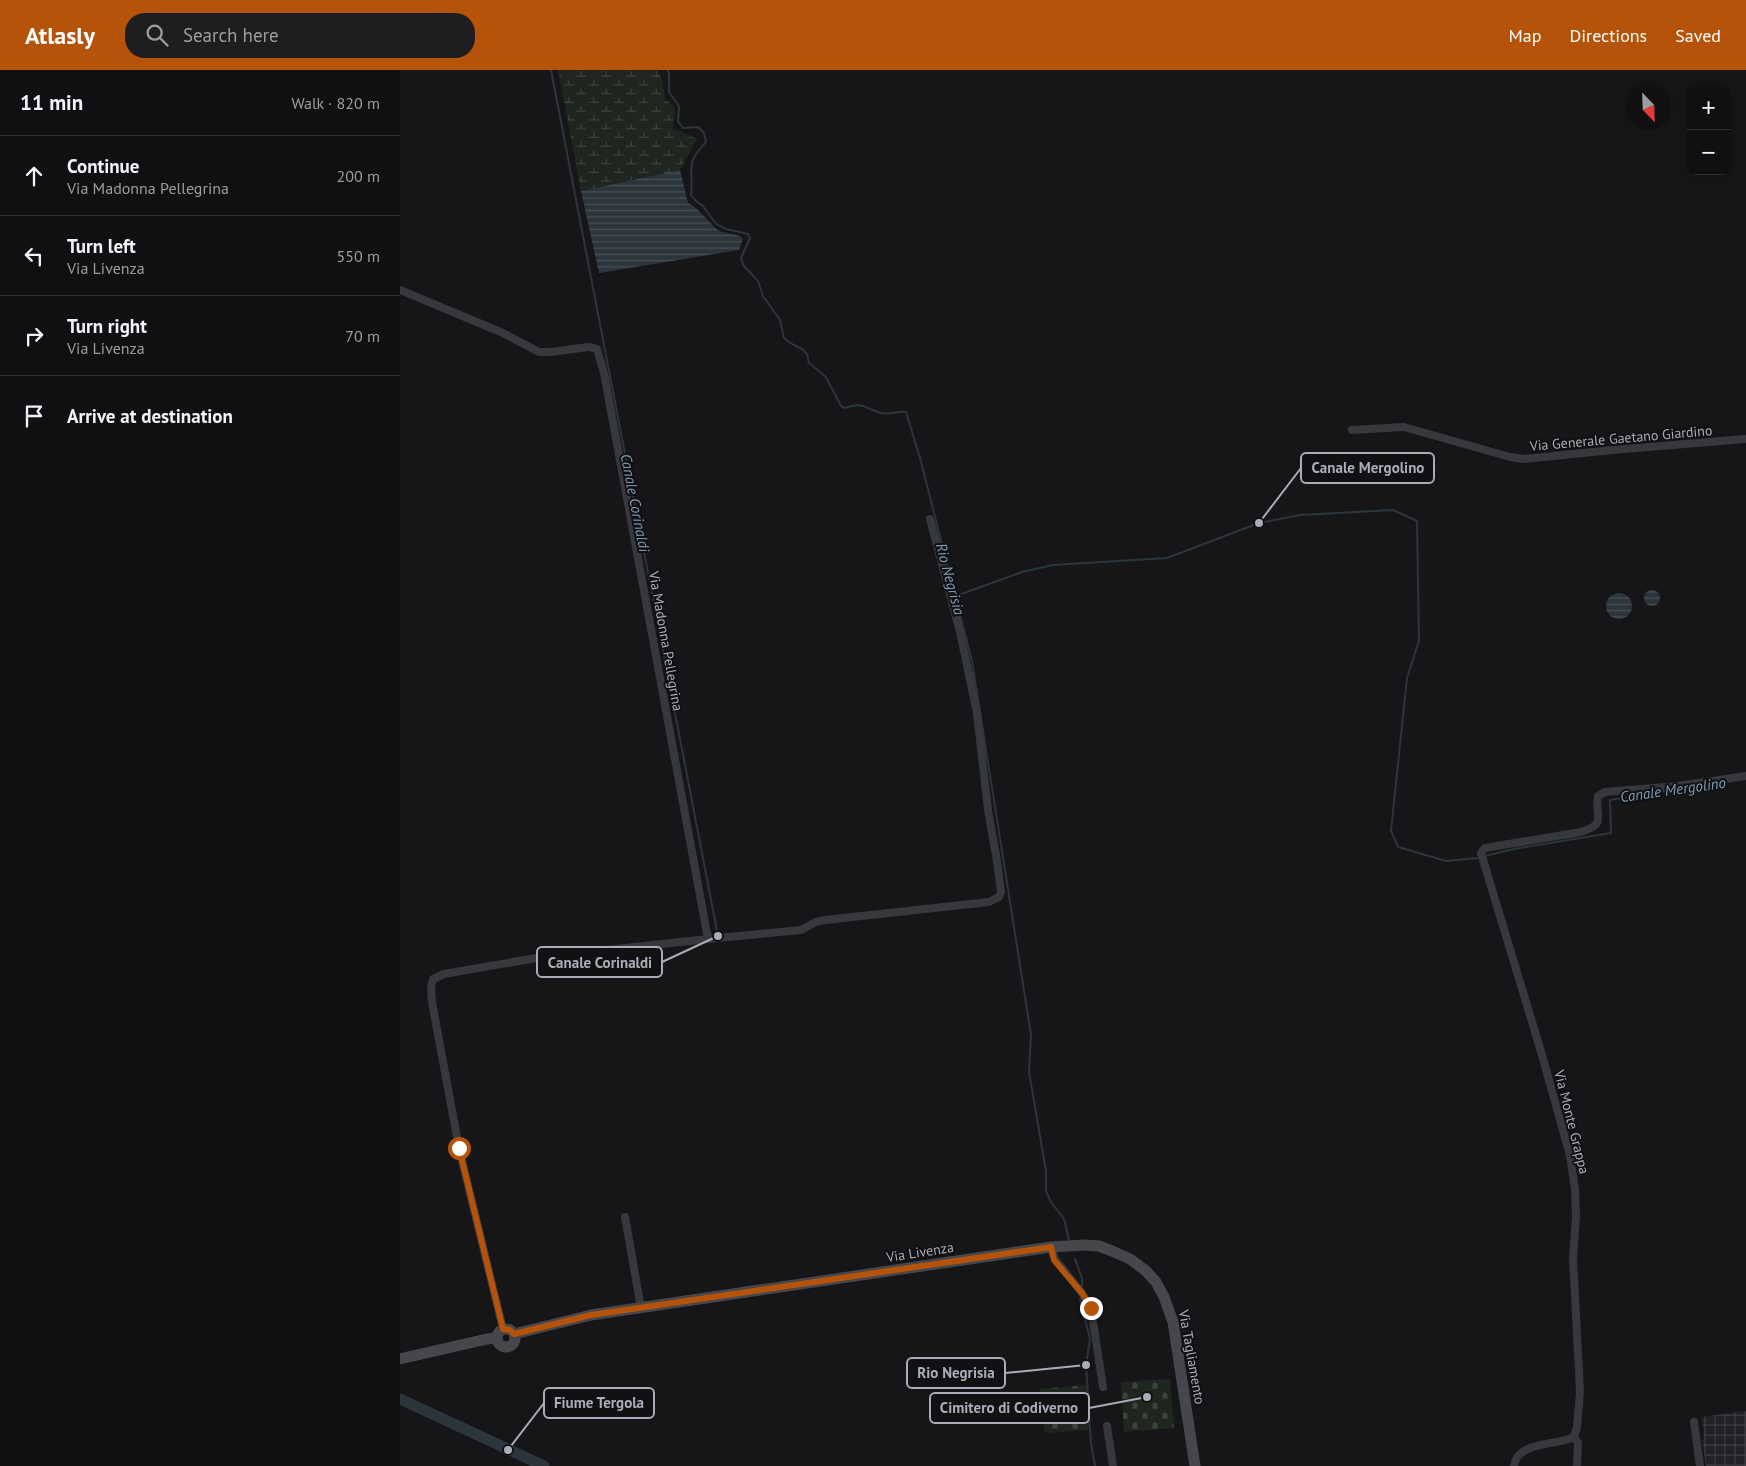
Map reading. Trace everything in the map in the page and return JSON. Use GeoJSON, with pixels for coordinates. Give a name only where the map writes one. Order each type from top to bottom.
{"type":"FeatureCollection","features":[{"type":"Feature","properties":{"kind":"street","name":"Via Madonna Pellegrina"},"geometry":{"type":"LineString","coordinates":[[400,290],[503,333],[538,352],[589,347],[597,349],[604,373],[708,939]]}},
{"type":"Feature","properties":{"kind":"street","name":"Via Generale Gaetano Giardino"},"geometry":{"type":"LineString","coordinates":[[1352,430],[1404,427],[1510,457],[1524,459],[1746,439]]}},
{"type":"Feature","properties":{"kind":"street"},"geometry":{"type":"LineString","coordinates":[[505,1334],[459,1148],[432,1002],[431,986],[433,979],[444,974],[542,957],[800,930],[816,922],[835,918],[989,902],[999,897],[1001,892],[988,810],[977,713],[960,632],[930,519]]}},
{"type":"Feature","properties":{"kind":"street","name":"Via Monte Grappa"},"geometry":{"type":"LineString","coordinates":[[1577,1466],[1578,1443],[1574,1437],[1578,1421],[1580,1392],[1573,1257],[1576,1217],[1575,1189],[1570,1156],[1542,1055],[1481,852],[1485,848],[1581,832],[1594,827],[1598,823],[1598,796],[1605,792],[1678,786],[1746,776]]}},
{"type":"Feature","properties":{"kind":"street"},"geometry":{"type":"LineString","coordinates":[[625,1217],[641,1308]]}},
{"type":"Feature","properties":{"kind":"street","name":"Via Tagliamento"},"geometry":{"type":"LineString","coordinates":[[1051,1247],[1084,1244],[1112,1250],[1130,1259],[1146,1271],[1156,1282],[1173,1322],[1195,1466]]}},
{"type":"Feature","properties":{"kind":"street"},"geometry":{"type":"LineString","coordinates":[[1051,1247],[1054,1260],[1082,1293],[1091,1308],[1102,1387]]}},
{"type":"Feature","properties":{"kind":"street","name":"Via Livenza"},"geometry":{"type":"LineString","coordinates":[[400,1359],[591,1315],[1051,1247]]}},
{"type":"Feature","properties":{"kind":"street"},"geometry":{"type":"LineString","coordinates":[[1694,1422],[1700,1466]]}},
{"type":"Feature","properties":{"kind":"street"},"geometry":{"type":"LineString","coordinates":[[1107,1426],[1113,1466]]}},
{"type":"Feature","properties":{"kind":"street"},"geometry":{"type":"LineString","coordinates":[[1514,1466],[1518,1454],[1524,1450],[1574,1437]]}},
{"type":"Feature","properties":{"kind":"shaded area"},"geometry":{"type":"Polygon","coordinates":[[[680,170],[688,203],[697,209],[718,230],[741,237],[743,239],[739,250],[599,273],[581,191],[680,170]]]}},
{"type":"Feature","properties":{"kind":"shaded area"},"geometry":{"type":"Polygon","coordinates":[[[1649,590],[1655,590],[1660,595],[1658,604],[1649,606],[1644,601],[1644,595],[1649,590]]]}},
{"type":"Feature","properties":{"kind":"shaded area"},"geometry":{"type":"Polygon","coordinates":[[[1619,593],[1628,597],[1632,606],[1628,615],[1619,619],[1610,615],[1606,606],[1610,597],[1619,593]]]}},
{"type":"Feature","properties":{"kind":"shaded area"},"geometry":{"type":"Polygon","coordinates":[[[1746,1411],[1746,1466],[1706,1466],[1702,1440],[1704,1439],[1702,1417],[1746,1411]]]}},
{"type":"Feature","properties":{"kind":"green space"},"geometry":{"type":"Polygon","coordinates":[[[558,70],[658,70],[662,80],[665,99],[675,108],[673,128],[697,139],[680,170],[581,191],[558,70]]]}},
{"type":"Feature","properties":{"kind":"green space"},"geometry":{"type":"Polygon","coordinates":[[[1170,1379],[1174,1428],[1124,1432],[1121,1382],[1170,1379]]]}},
{"type":"Feature","properties":{"kind":"green space"},"geometry":{"type":"Polygon","coordinates":[[[1087,1385],[1090,1430],[1047,1433],[1047,1431],[1044,1431],[1040,1389],[1087,1385]]]}},
{"type":"Feature","properties":{"kind":"waterway","name":"Canale Corinaldi"},"geometry":{"type":"LineString","coordinates":[[551,70],[718,936]]}},
{"type":"Feature","properties":{"kind":"waterway","name":"Rio Negrisia"},"geometry":{"type":"LineString","coordinates":[[668,70],[669,92],[679,106],[678,121],[683,128],[698,127],[704,133],[706,142],[692,162],[691,195],[703,206],[716,224],[726,229],[748,234],[750,238],[741,258],[743,265],[758,281],[763,296],[780,320],[784,338],[807,354],[809,363],[826,377],[841,406],[845,408],[860,405],[884,413],[906,412],[920,458],[972,661],[1031,1035],[1029,1072],[1046,1171],[1046,1191],[1051,1202],[1064,1219],[1069,1240]]}},
{"type":"Feature","properties":{"kind":"waterway","name":"Canale Mergolino"},"geometry":{"type":"LineString","coordinates":[[956,596],[1022,572],[1053,565],[1167,558],[1259,523],[1300,515],[1393,510],[1417,521],[1419,641],[1407,678],[1391,831],[1398,847],[1446,861],[1478,858]]}},
{"type":"Feature","properties":{"kind":"waterway","name":"Canale Mergolino"},"geometry":{"type":"LineString","coordinates":[[1485,856],[1514,849],[1611,833],[1610,800],[1672,790]]}},
{"type":"Feature","properties":{"kind":"waterway","name":"Rio Negrisia"},"geometry":{"type":"LineString","coordinates":[[1075,1259],[1082,1278],[1082,1287]]}},
{"type":"Feature","properties":{"kind":"waterway","name":"Rio Negrisia"},"geometry":{"type":"LineString","coordinates":[[1080,1299],[1090,1339],[1086,1365],[1091,1444],[1095,1466]]}},
{"type":"Feature","properties":{"kind":"waterway"},"geometry":{"type":"LineString","coordinates":[[400,1399],[544,1466]]}},
{"type":"Feature","properties":{"kind":"place","name":"Canale Mergolino"},"geometry":{"type":"Point","coordinates":[1259,523]}},
{"type":"Feature","properties":{"kind":"place","name":"Canale Corinaldi"},"geometry":{"type":"Point","coordinates":[718,936]}},
{"type":"Feature","properties":{"kind":"place","name":"Rio Negrisia"},"geometry":{"type":"Point","coordinates":[1086,1365]}},
{"type":"Feature","properties":{"kind":"place","name":"Cimitero di Codiverno"},"geometry":{"type":"Point","coordinates":[1147,1397]}},
{"type":"Feature","properties":{"kind":"place","name":"Fiume Tergola"},"geometry":{"type":"Point","coordinates":[508,1450]}},
{"type":"Feature","properties":{"kind":"route"},"geometry":{"type":"LineString","coordinates":[[459,1148],[503,1329],[510,1330],[514,1334],[591,1315],[1051,1247],[1054,1260],[1063,1268],[1091,1308]]}}]}
